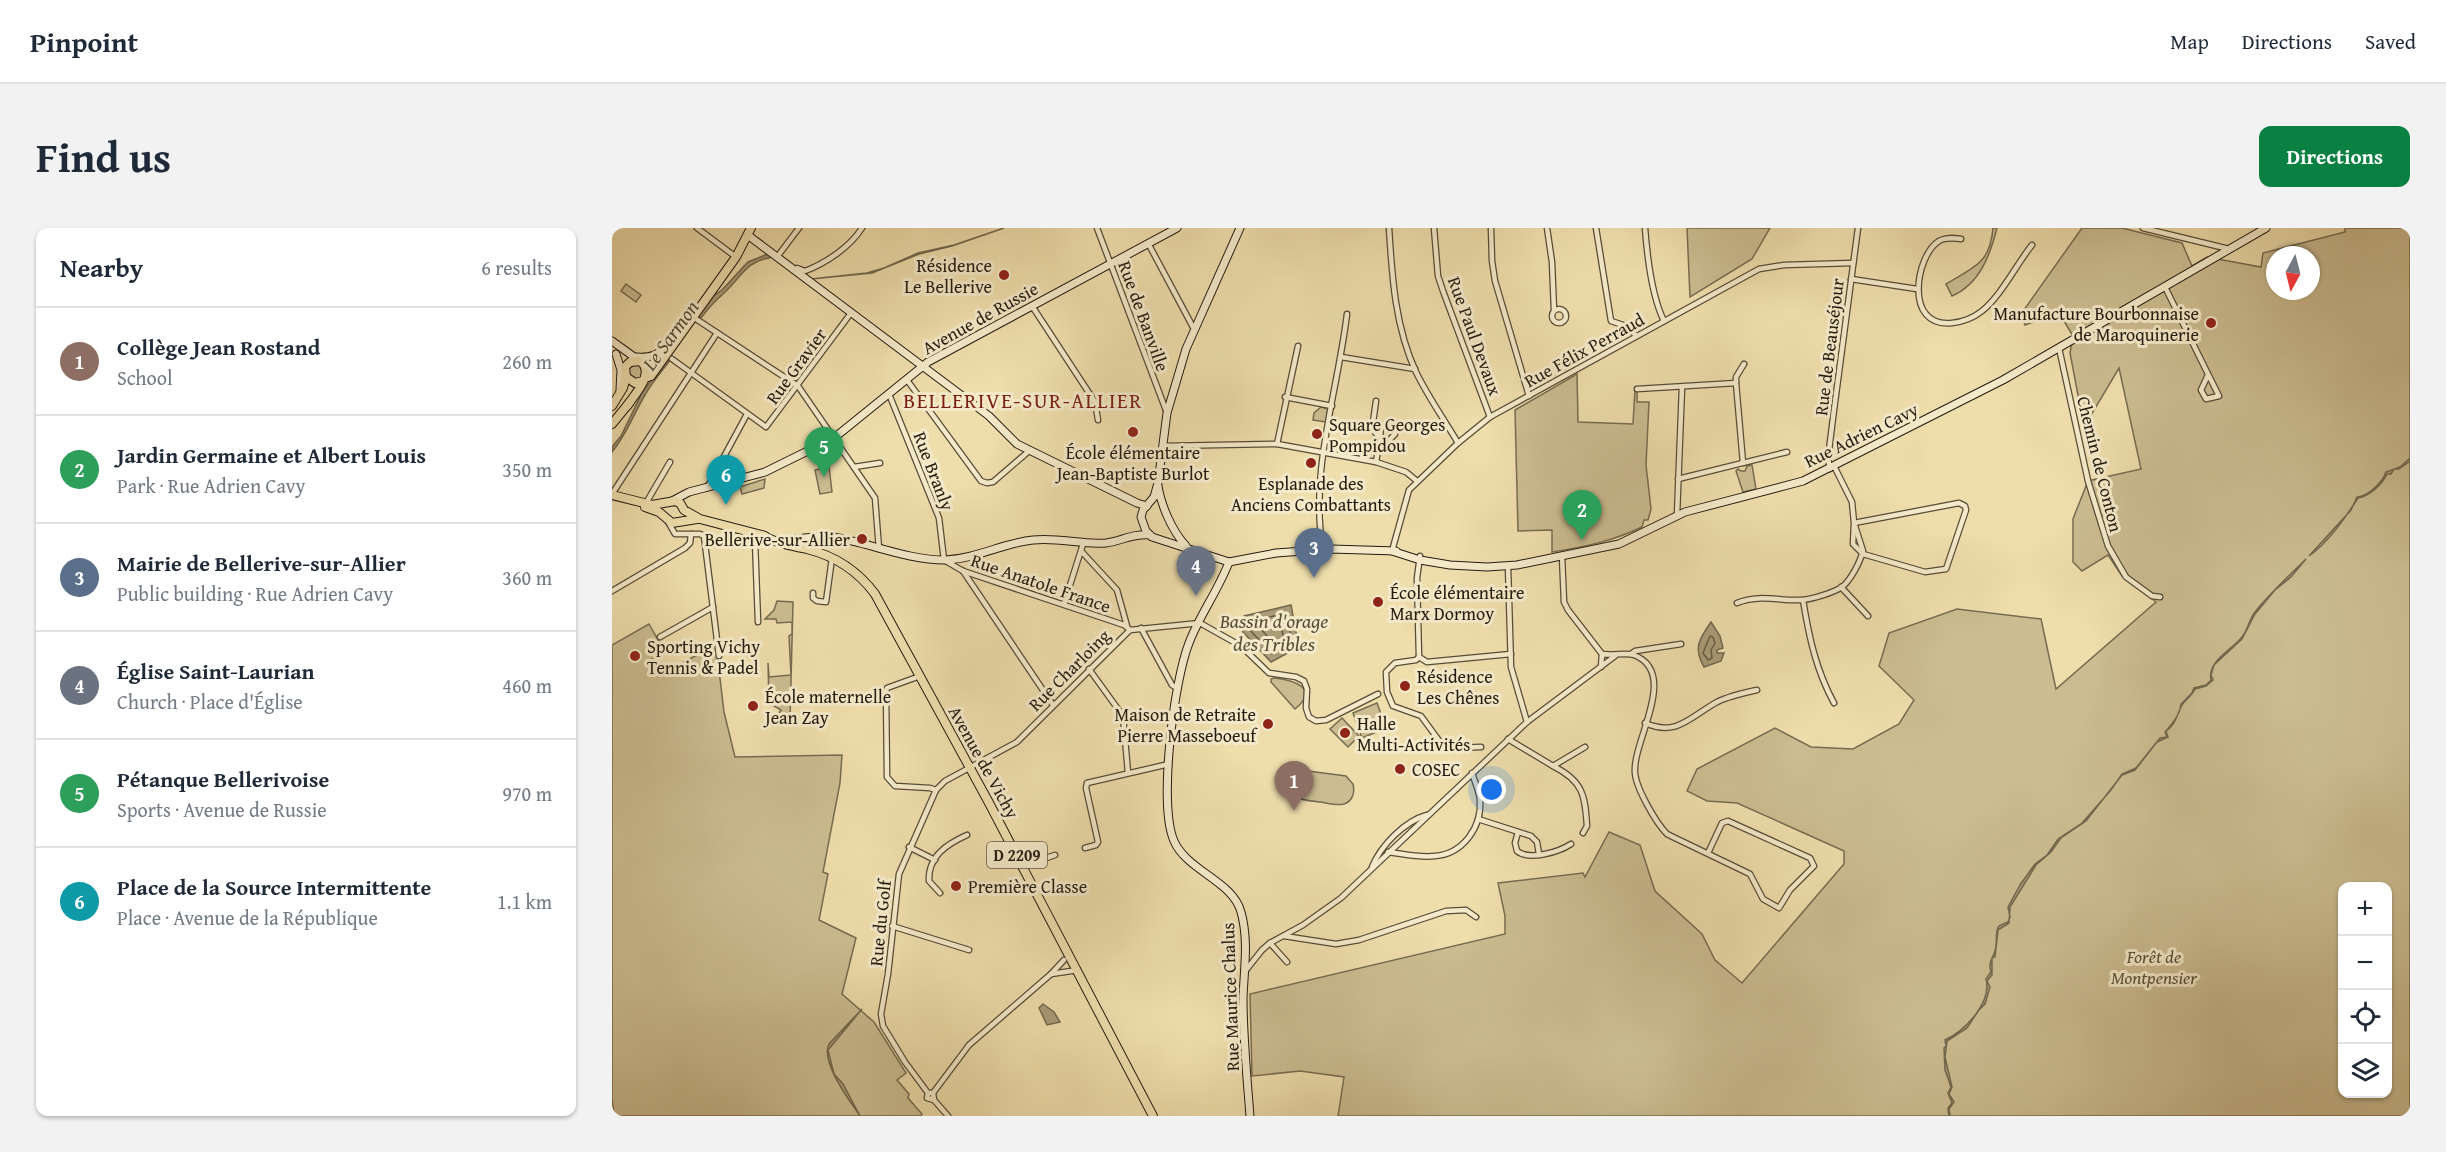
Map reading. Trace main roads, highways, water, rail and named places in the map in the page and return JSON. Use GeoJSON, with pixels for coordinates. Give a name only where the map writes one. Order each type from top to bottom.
{"type":"FeatureCollection","features":[{"type":"Feature","properties":{"kind":"main road"},"geometry":{"type":"LineString","coordinates":[[612,424],[646,378],[668,358],[674,343],[696,319],[750,232]]}},
{"type":"Feature","properties":{"kind":"main road"},"geometry":{"type":"LineString","coordinates":[[612,406],[626,377],[625,367],[630,362],[668,358]]}},
{"type":"Feature","properties":{"kind":"main road"},"geometry":{"type":"LineString","coordinates":[[639,360],[647,371],[646,378]]}},
{"type":"Feature","properties":{"kind":"main road"},"geometry":{"type":"LineString","coordinates":[[626,377],[635,383],[646,378]]}},
{"type":"Feature","properties":{"kind":"main road"},"geometry":{"type":"LineString","coordinates":[[612,496],[646,503],[670,502],[683,508],[679,521],[612,496]]}},
{"type":"Feature","properties":{"kind":"main road"},"geometry":{"type":"LineString","coordinates":[[666,518],[663,511],[670,502]]}},
{"type":"Feature","properties":{"kind":"main road","name":"D 2209"},"geometry":{"type":"LineString","coordinates":[[683,508],[700,519],[806,549]]}},
{"type":"Feature","properties":{"kind":"main road","name":"D 2209"},"geometry":{"type":"LineString","coordinates":[[679,521],[700,519]]}},
{"type":"Feature","properties":{"kind":"main road","name":"D 2209"},"geometry":{"type":"LineString","coordinates":[[763,536],[788,540],[806,549]]}},
{"type":"Feature","properties":{"kind":"main road","name":"Avenue de Vichy"},"geometry":{"type":"LineString","coordinates":[[806,549],[832,558],[853,570],[872,589],[1023,866],[1153,1116]]}},
{"type":"Feature","properties":{"kind":"water"},"geometry":{"type":"Polygon","coordinates":[[[1004,228],[952,246],[919,254],[872,273],[811,279],[867,273],[918,253],[954,245],[1004,228]]]}},
{"type":"Feature","properties":{"kind":"water"},"geometry":{"type":"Polygon","coordinates":[[[768,254],[771,257],[755,263],[744,271],[701,318],[698,316],[712,297],[722,290],[748,262],[768,254]]]}},
{"type":"Feature","properties":{"kind":"water"},"geometry":{"type":"Polygon","coordinates":[[[668,357],[671,359],[648,390],[612,452],[612,447],[621,436],[642,393],[668,357]]]}},
{"type":"Feature","properties":{"kind":"water"},"geometry":{"type":"Polygon","coordinates":[[[2409,459],[2410,461],[2399,469],[2394,469],[2409,459]]]}},
{"type":"Feature","properties":{"kind":"water"},"geometry":{"type":"Polygon","coordinates":[[[2394,469],[2375,489],[2366,495],[2358,498],[2353,505],[2357,497],[2370,492],[2386,472],[2394,469]]]}},
{"type":"Feature","properties":{"kind":"water"},"geometry":{"type":"Polygon","coordinates":[[[2347,514],[2329,537],[2309,556],[2347,514]]]}},
{"type":"Feature","properties":{"kind":"water"},"geometry":{"type":"Polygon","coordinates":[[[2306,559],[2291,577],[2275,590],[2306,559]]]}},
{"type":"Feature","properties":{"kind":"water"},"geometry":{"type":"Polygon","coordinates":[[[2275,590],[2255,614],[2242,639],[2214,665],[2242,637],[2253,615],[2275,590]]]}},
{"type":"Feature","properties":{"kind":"water","name":"Bassin d'orage des Tribles"},"geometry":{"type":"Polygon","coordinates":[[[1291,605],[1297,648],[1271,662],[1243,632],[1240,623],[1244,616],[1291,605]]]}},
{"type":"Feature","properties":{"kind":"water"},"geometry":{"type":"Polygon","coordinates":[[[1711,622],[1720,636],[1723,648],[1717,650],[1717,653],[1724,653],[1721,661],[1704,667],[1698,649],[1703,634],[1711,622]]]}},
{"type":"Feature","properties":{"kind":"water"},"geometry":{"type":"Polygon","coordinates":[[[2211,675],[2213,680],[2206,686],[2195,689],[2180,710],[2181,704],[2194,688],[2206,685],[2211,680],[2211,675]]]}},
{"type":"Feature","properties":{"kind":"water"},"geometry":{"type":"Polygon","coordinates":[[[2178,715],[2172,726],[2166,731],[2168,737],[2157,742],[2135,770],[2122,775],[2116,782],[2122,774],[2136,768],[2160,738],[2167,737],[2165,732],[2178,715]]]}},
{"type":"Feature","properties":{"kind":"water"},"geometry":{"type":"Polygon","coordinates":[[[2104,798],[2086,821],[2061,838],[2051,852],[2036,865],[2010,907],[2010,915],[2008,907],[2035,864],[2047,855],[2058,839],[2082,823],[2104,798]]]}},
{"type":"Feature","properties":{"kind":"water"},"geometry":{"type":"Polygon","coordinates":[[[2009,919],[2009,923],[1998,930],[1996,947],[1998,928],[2009,919]]]}},
{"type":"Feature","properties":{"kind":"water"},"geometry":{"type":"Polygon","coordinates":[[[1992,958],[1992,975],[1987,981],[1990,987],[1985,1004],[1967,1028],[1947,1041],[1945,1057],[1952,1087],[1949,1094],[1954,1102],[1949,1109],[1949,1116],[1948,1108],[1952,1103],[1948,1093],[1951,1087],[1945,1070],[1944,1048],[1946,1046],[1945,1040],[1969,1022],[1981,1006],[1987,988],[1986,979],[1991,972],[1992,958]]]}},
{"type":"Feature","properties":{"kind":"water"},"geometry":{"type":"Polygon","coordinates":[[[1043,1004],[1054,1012],[1060,1022],[1047,1025],[1039,1008],[1043,1004]]]}},
{"type":"Feature","properties":{"kind":"water"},"geometry":{"type":"Polygon","coordinates":[[[862,1009],[828,1050],[834,1074],[843,1084],[860,1116],[837,1081],[832,1071],[827,1052],[829,1044],[862,1009]]]}},
{"type":"Feature","properties":{"kind":"place","name":"Résidence Le Bellerive"},"geometry":{"type":"Point","coordinates":[1004,275]}},
{"type":"Feature","properties":{"kind":"place","name":"Manufacture Bourbonnaise de Maroquinerie"},"geometry":{"type":"Point","coordinates":[2211,323]}},
{"type":"Feature","properties":{"kind":"place","name":"École élémentaire Jean-Baptiste Burlot"},"geometry":{"type":"Point","coordinates":[1133,432]}},
{"type":"Feature","properties":{"kind":"place","name":"Square Georges Pompidou"},"geometry":{"type":"Point","coordinates":[1317,434]}},
{"type":"Feature","properties":{"kind":"place","name":"Esplanade des Anciens Combattants"},"geometry":{"type":"Point","coordinates":[1311,463]}},
{"type":"Feature","properties":{"kind":"place","name":"Pétanque Bellerivoise"},"geometry":{"type":"Point","coordinates":[824,477]}},
{"type":"Feature","properties":{"kind":"place","name":"Place de la Source Intermittente"},"geometry":{"type":"Point","coordinates":[726,505]}},
{"type":"Feature","properties":{"kind":"place","name":"Bellerive-sur-Allier"},"geometry":{"type":"Point","coordinates":[862,539]}},
{"type":"Feature","properties":{"kind":"place","name":"Jardin Germaine et Albert Louis"},"geometry":{"type":"Point","coordinates":[1582,540]}},
{"type":"Feature","properties":{"kind":"place","name":"Mairie de Bellerive-sur-Allier"},"geometry":{"type":"Point","coordinates":[1314,578]}},
{"type":"Feature","properties":{"kind":"place","name":"Église Saint-Laurian"},"geometry":{"type":"Point","coordinates":[1196,596]}},
{"type":"Feature","properties":{"kind":"place","name":"École élémentaire Marx Dormoy"},"geometry":{"type":"Point","coordinates":[1378,602]}},
{"type":"Feature","properties":{"kind":"place","name":"Sporting Vichy Tennis & Padel"},"geometry":{"type":"Point","coordinates":[635,656]}},
{"type":"Feature","properties":{"kind":"place","name":"Résidence Les Chênes"},"geometry":{"type":"Point","coordinates":[1405,686]}},
{"type":"Feature","properties":{"kind":"place","name":"École maternelle Jean Zay"},"geometry":{"type":"Point","coordinates":[753,706]}},
{"type":"Feature","properties":{"kind":"place","name":"Maison de Retraite Pierre Masseboeuf"},"geometry":{"type":"Point","coordinates":[1268,724]}},
{"type":"Feature","properties":{"kind":"place","name":"Halle Multi-Activités"},"geometry":{"type":"Point","coordinates":[1345,733]}},
{"type":"Feature","properties":{"kind":"place","name":"COSEC"},"geometry":{"type":"Point","coordinates":[1400,769]}},
{"type":"Feature","properties":{"kind":"place","name":"Collège Jean Rostand"},"geometry":{"type":"Point","coordinates":[1294,811]}},
{"type":"Feature","properties":{"kind":"place","name":"Première Classe"},"geometry":{"type":"Point","coordinates":[956,886]}},
{"type":"Feature","properties":{"kind":"district","name":"BELLERIVE-SUR-ALLIER"},"geometry":{"type":"Point","coordinates":[1023,400]}},
{"type":"Feature","properties":{"kind":"water label","name":"Le Sarmon"},"geometry":{"type":"Point","coordinates":[670,335]}},
{"type":"Feature","properties":{"kind":"park label","name":"Forêt de Montpensier"},"geometry":{"type":"Point","coordinates":[2154,966]}}]}
